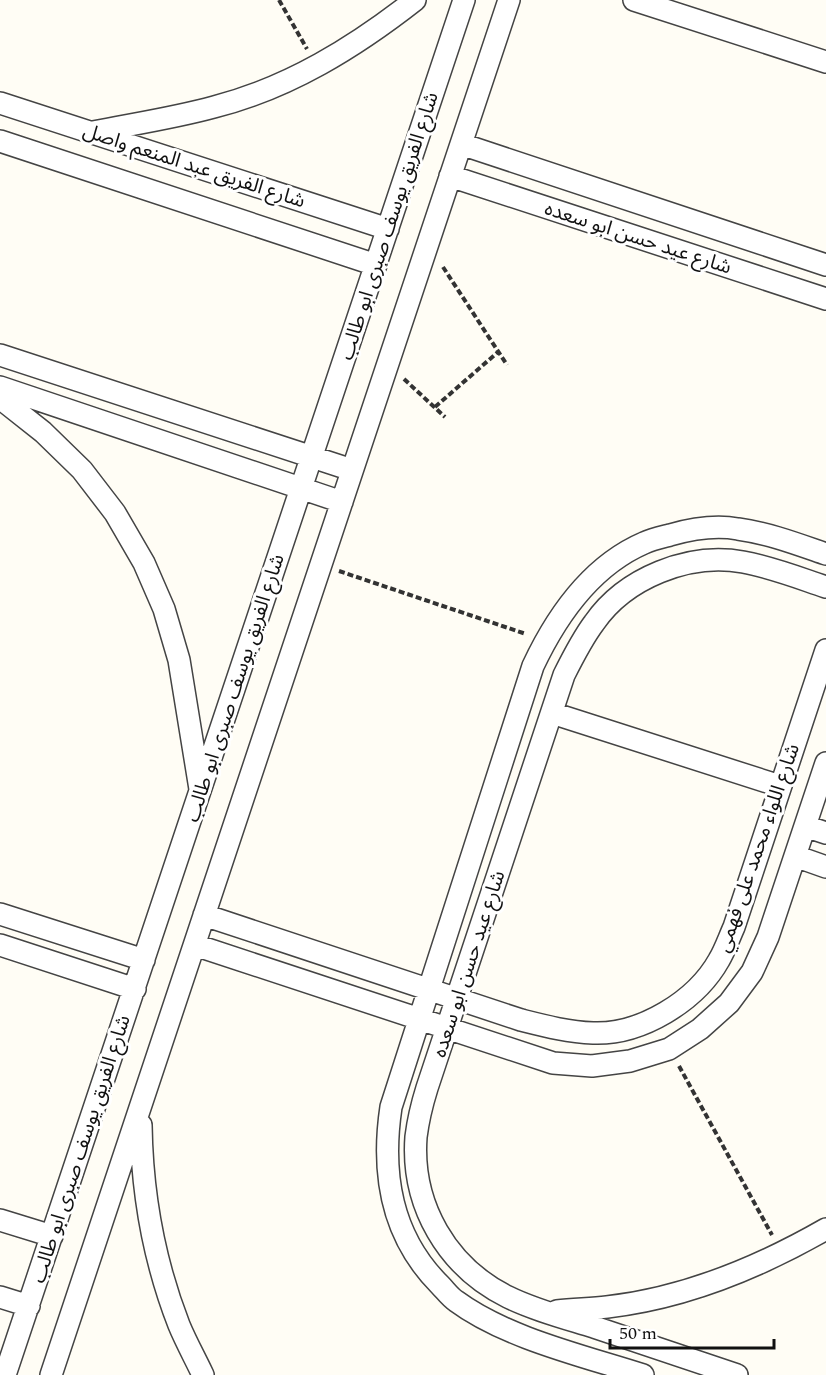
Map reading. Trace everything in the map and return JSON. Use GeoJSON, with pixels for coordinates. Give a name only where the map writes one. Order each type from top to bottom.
{"type":"FeatureCollection","features":[{"type":"Feature","properties":{"kind":"street"},"geometry":{"type":"LineString","coordinates":[[89,132],[215,107],[274,87],[317,66],[376,31],[415,0]]}},
{"type":"Feature","properties":{"kind":"street","name":"شارع الفريق يوسف صبرى ابو طالب"},"geometry":{"type":"LineString","coordinates":[[6,1375],[464,0]]}},
{"type":"Feature","properties":{"kind":"street"},"geometry":{"type":"LineString","coordinates":[[51,1375],[509,0]]}},
{"type":"Feature","properties":{"kind":"street"},"geometry":{"type":"LineString","coordinates":[[634,0],[826,62]]}},
{"type":"Feature","properties":{"kind":"street","name":"شارع الفريق عبد المنعم واصل"},"geometry":{"type":"LineString","coordinates":[[0,103],[388,229]]}},
{"type":"Feature","properties":{"kind":"street","name":"شارع الفريق عبد المنعم واصل"},"geometry":{"type":"LineString","coordinates":[[0,141],[376,265]]}},
{"type":"Feature","properties":{"kind":"street","name":"شارع عيد حسن ابو سعده"},"geometry":{"type":"LineString","coordinates":[[461,144],[826,265]]}},
{"type":"Feature","properties":{"kind":"street","name":"شارع عيد حسن ابو سعده"},"geometry":{"type":"LineString","coordinates":[[450,176],[826,299]]}},
{"type":"Feature","properties":{"kind":"street"},"geometry":{"type":"LineString","coordinates":[[0,355],[352,470]]}},
{"type":"Feature","properties":{"kind":"street"},"geometry":{"type":"LineString","coordinates":[[0,387],[342,502]]}},
{"type":"Feature","properties":{"kind":"street"},"geometry":{"type":"LineString","coordinates":[[0,398],[43,432],[81,470],[115,513],[144,563],[164,609],[179,660],[200,792]]}},
{"type":"Feature","properties":{"kind":"street","name":"شارع عيد حسن ابو سعده"},"geometry":{"type":"LineString","coordinates":[[643,1375],[494,1324],[455,1301],[424,1269],[406,1238],[393,1202],[387,1164],[387,1136],[391,1107],[533,666],[545,640],[571,600],[603,567],[644,542],[689,529],[736,528],[782,538],[826,554]]}},
{"type":"Feature","properties":{"kind":"street","name":"شارع عيد حسن ابو سعده"},"geometry":{"type":"LineString","coordinates":[[736,1375],[508,1297],[473,1276],[446,1246],[430,1221],[420,1192],[416,1162],[416,1137],[420,1112],[564,675],[595,621],[618,597],[645,579],[686,564],[741,561],[826,587]]}},
{"type":"Feature","properties":{"kind":"street","name":"شارع اللواء محمد على فهمي"},"geometry":{"type":"LineString","coordinates":[[204,915],[549,1028],[596,1034],[633,1028],[667,1013],[696,990],[719,961],[734,927],[826,650]]}},
{"type":"Feature","properties":{"kind":"street"},"geometry":{"type":"LineString","coordinates":[[552,713],[780,786]]}},
{"type":"Feature","properties":{"kind":"street","name":"شارع اللواء محمد على فهمي"},"geometry":{"type":"LineString","coordinates":[[195,945],[553,1063],[592,1066],[630,1061],[669,1049],[700,1029],[729,1003],[752,972],[768,937],[826,763]]}},
{"type":"Feature","properties":{"kind":"street"},"geometry":{"type":"LineString","coordinates":[[490,802],[519,812]]}},
{"type":"Feature","properties":{"kind":"street"},"geometry":{"type":"LineString","coordinates":[[805,826],[826,833]]}},
{"type":"Feature","properties":{"kind":"street"},"geometry":{"type":"LineString","coordinates":[[478,838],[507,849]]}},
{"type":"Feature","properties":{"kind":"street"},"geometry":{"type":"LineString","coordinates":[[795,856],[826,867]]}},
{"type":"Feature","properties":{"kind":"street"},"geometry":{"type":"LineString","coordinates":[[0,914],[144,960]]}},
{"type":"Feature","properties":{"kind":"street"},"geometry":{"type":"LineString","coordinates":[[0,945],[135,989]]}},
{"type":"Feature","properties":{"kind":"street"},"geometry":{"type":"LineString","coordinates":[[141,1107],[142,1163],[148,1218],[161,1272],[179,1325],[203,1375]]}},
{"type":"Feature","properties":{"kind":"street"},"geometry":{"type":"LineString","coordinates":[[387,1164],[416,1162]]}},
{"type":"Feature","properties":{"kind":"street"},"geometry":{"type":"LineString","coordinates":[[0,1220],[52,1236]]}},
{"type":"Feature","properties":{"kind":"street"},"geometry":{"type":"LineString","coordinates":[[536,1340],[546,1311],[608,1307],[668,1296],[726,1279],[782,1254],[826,1230]]}},
{"type":"Feature","properties":{"kind":"street"},"geometry":{"type":"LineString","coordinates":[[424,1269],[446,1246]]}},
{"type":"Feature","properties":{"kind":"street"},"geometry":{"type":"LineString","coordinates":[[0,1297],[29,1306]]}},
{"type":"Feature","properties":{"kind":"path"},"geometry":{"type":"LineString","coordinates":[[279,0],[317,66]]}},
{"type":"Feature","properties":{"kind":"path"},"geometry":{"type":"LineString","coordinates":[[428,244],[507,365]]}},
{"type":"Feature","properties":{"kind":"path"},"geometry":{"type":"LineString","coordinates":[[435,407],[498,352]]}},
{"type":"Feature","properties":{"kind":"path"},"geometry":{"type":"LineString","coordinates":[[387,365],[445,417]]}},
{"type":"Feature","properties":{"kind":"path"},"geometry":{"type":"LineString","coordinates":[[322,564],[545,640]]}},
{"type":"Feature","properties":{"kind":"path"},"geometry":{"type":"LineString","coordinates":[[669,1049],[782,1254]]}}]}
